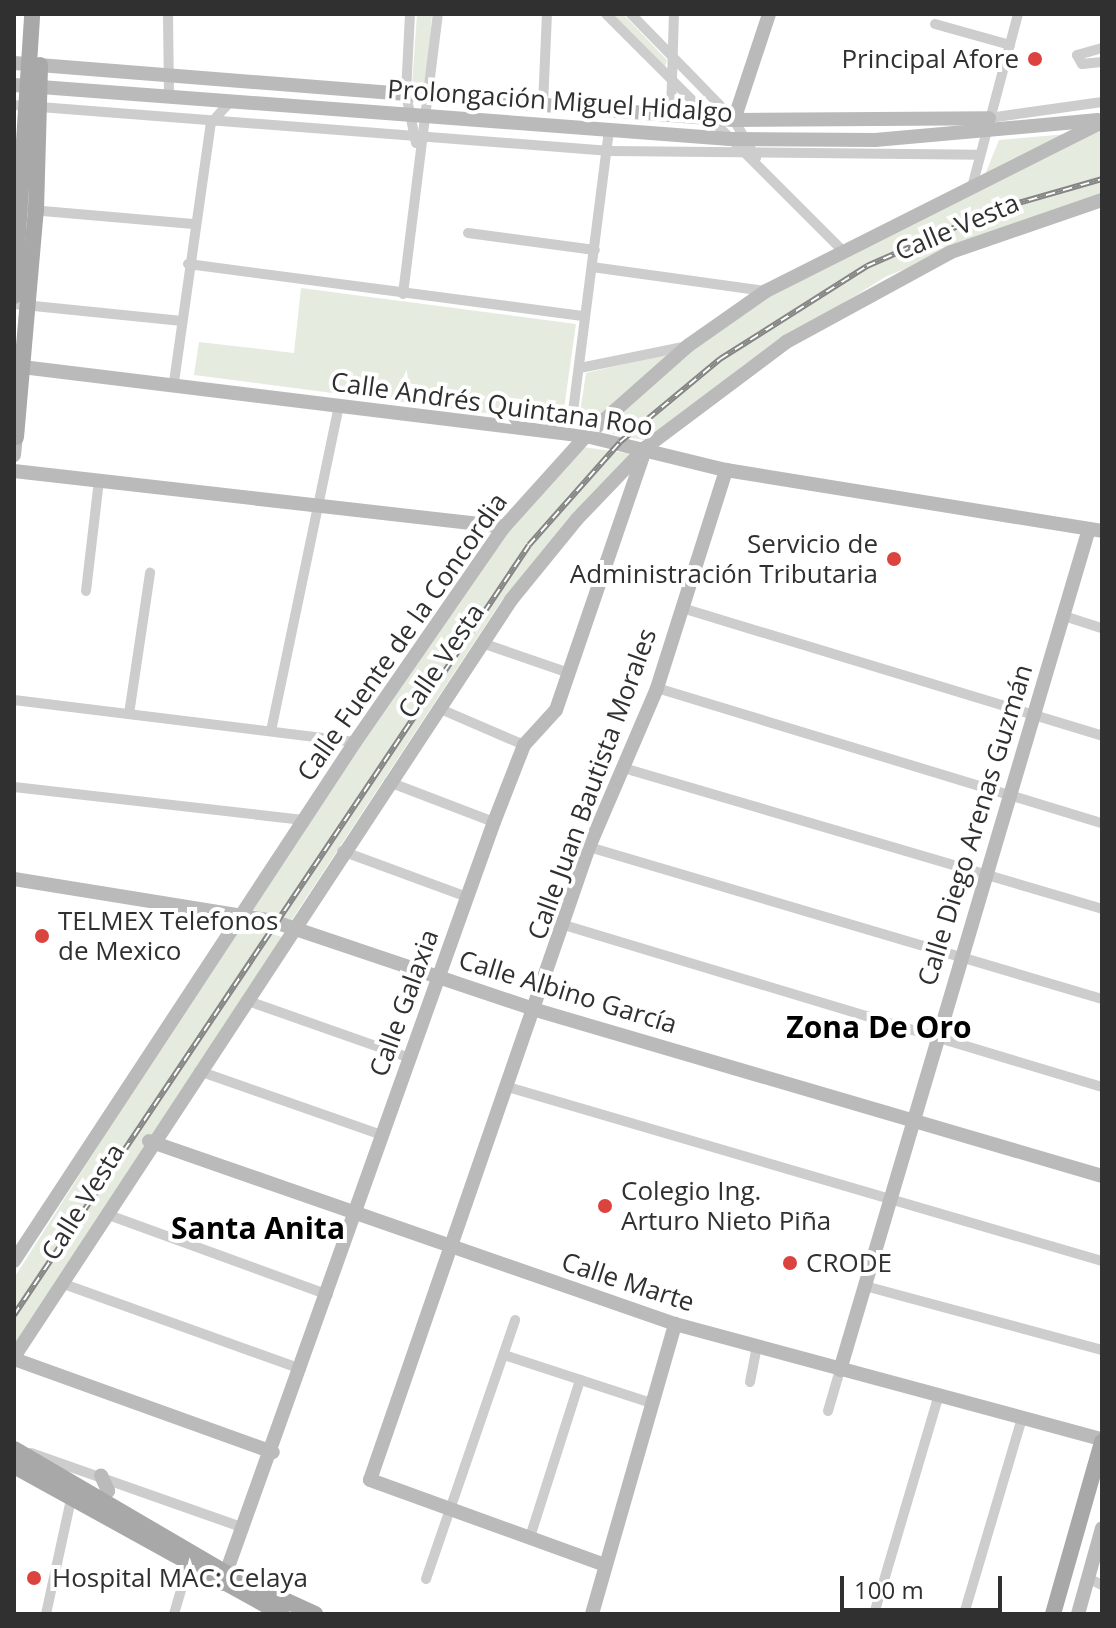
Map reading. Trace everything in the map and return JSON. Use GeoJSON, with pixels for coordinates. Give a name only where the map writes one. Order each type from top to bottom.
{"type":"FeatureCollection","features":[{"type":"Feature","properties":{"kind":"main road"},"geometry":{"type":"LineString","coordinates":[[14,455],[32,14]]}},
{"type":"Feature","properties":{"kind":"main road"},"geometry":{"type":"LineString","coordinates":[[734,120],[769,14]]}},
{"type":"Feature","properties":{"kind":"main road","name":"Prolongación Miguel Hidalgo"},"geometry":{"type":"LineString","coordinates":[[28,64],[734,120],[989,118]]}},
{"type":"Feature","properties":{"kind":"main road","name":"Prolongación Miguel Hidalgo"},"geometry":{"type":"LineString","coordinates":[[28,86],[730,139],[984,134],[1102,121]]}},
{"type":"Feature","properties":{"kind":"main road","name":"Calle Fuente de la Concordia"},"geometry":{"type":"LineString","coordinates":[[14,1261],[238,914],[504,527],[586,436],[689,345],[766,291],[841,249],[1102,121]]}},
{"type":"Feature","properties":{"kind":"main road","name":"Calle Vesta"},"geometry":{"type":"LineString","coordinates":[[14,1358],[149,1141],[248,1001],[342,851],[482,643],[577,519],[645,448],[733,379],[872,291],[951,252],[1102,200]]}},
{"type":"Feature","properties":{"kind":"main road","name":"Calle Andrés Quintana Roo"},"geometry":{"type":"LineString","coordinates":[[18,366],[174,382],[586,436],[726,470],[1096,530]]}},
{"type":"Feature","properties":{"kind":"main road","name":"Calle Galaxia"},"geometry":{"type":"LineString","coordinates":[[225,1579],[273,1452],[494,822],[524,745],[550,720],[569,673],[645,448]]}},
{"type":"Feature","properties":{"kind":"main road","name":"Calle Juan Bautista Morales"},"geometry":{"type":"LineString","coordinates":[[451,1509],[370,1480],[536,1010],[589,847],[627,769],[657,688],[726,470]]}},
{"type":"Feature","properties":{"kind":"main road"},"geometry":{"type":"LineString","coordinates":[[14,471],[317,509],[504,527]]}},
{"type":"Feature","properties":{"kind":"main road","name":"Calle Diego Arenas Guzmán"},"geometry":{"type":"LineString","coordinates":[[840,1370],[914,1121],[958,955],[1064,616],[1096,530]]}},
{"type":"Feature","properties":{"kind":"main road","name":"Calle Albino García"},"geometry":{"type":"LineString","coordinates":[[14,879],[238,914],[294,928],[536,1010],[1102,1176]]}},
{"type":"Feature","properties":{"kind":"main road","name":"Calle Marte"},"geometry":{"type":"LineString","coordinates":[[149,1141],[451,1250],[675,1324],[1021,1421],[1102,1440]]}},
{"type":"Feature","properties":{"kind":"main road"},"geometry":{"type":"LineString","coordinates":[[592,1614],[675,1324]]}},
{"type":"Feature","properties":{"kind":"main road"},"geometry":{"type":"LineString","coordinates":[[14,1358],[273,1452]]}},
{"type":"Feature","properties":{"kind":"main road"},"geometry":{"type":"LineString","coordinates":[[1053,1614],[1102,1440]]}},
{"type":"Feature","properties":{"kind":"main road"},"geometry":{"type":"LineString","coordinates":[[14,1448],[188,1566],[315,1614]]}},
{"type":"Feature","properties":{"kind":"main road"},"geometry":{"type":"LineString","coordinates":[[14,1466],[71,1499],[96,1506],[225,1579],[274,1612]]}},
{"type":"Feature","properties":{"kind":"main road"},"geometry":{"type":"LineString","coordinates":[[96,1506],[108,1491],[101,1475]]}},
{"type":"Feature","properties":{"kind":"main road"},"geometry":{"type":"LineString","coordinates":[[1064,1614],[1102,1481]]}},
{"type":"Feature","properties":{"kind":"main road"},"geometry":{"type":"LineString","coordinates":[[451,1509],[605,1565]]}},
{"type":"Feature","properties":{"kind":"main road"},"geometry":{"type":"LineString","coordinates":[[1078,1614],[1095,1582],[1102,1528]]}},
{"type":"Feature","properties":{"kind":"street"},"geometry":{"type":"LineString","coordinates":[[168,14],[169,96]]}},
{"type":"Feature","properties":{"kind":"street"},"geometry":{"type":"LineString","coordinates":[[410,14],[407,114],[420,152]]}},
{"type":"Feature","properties":{"kind":"street"},"geometry":{"type":"LineString","coordinates":[[403,294],[420,152],[426,138],[433,97],[438,14]]}},
{"type":"Feature","properties":{"kind":"street"},"geometry":{"type":"LineString","coordinates":[[543,105],[547,14]]}},
{"type":"Feature","properties":{"kind":"street"},"geometry":{"type":"LineString","coordinates":[[606,14],[730,139],[756,158],[841,249]]}},
{"type":"Feature","properties":{"kind":"street"},"geometry":{"type":"LineString","coordinates":[[631,14],[734,120],[748,138],[756,158]]}},
{"type":"Feature","properties":{"kind":"street"},"geometry":{"type":"LineString","coordinates":[[671,113],[674,14]]}},
{"type":"Feature","properties":{"kind":"street"},"geometry":{"type":"LineString","coordinates":[[972,187],[1018,14]]}},
{"type":"Feature","properties":{"kind":"street"},"geometry":{"type":"LineString","coordinates":[[935,24],[1010,45]]}},
{"type":"Feature","properties":{"kind":"street"},"geometry":{"type":"LineString","coordinates":[[1102,48],[1077,55],[1082,64],[1102,62]]}},
{"type":"Feature","properties":{"kind":"street"},"geometry":{"type":"LineString","coordinates":[[174,382],[193,224],[211,123],[231,101]]}},
{"type":"Feature","properties":{"kind":"street"},"geometry":{"type":"LineString","coordinates":[[989,118],[1102,102]]}},
{"type":"Feature","properties":{"kind":"street"},"geometry":{"type":"LineString","coordinates":[[27,106],[211,123],[610,151],[756,158],[979,155]]}},
{"type":"Feature","properties":{"kind":"street"},"geometry":{"type":"LineString","coordinates":[[570,435],[610,151],[609,130]]}},
{"type":"Feature","properties":{"kind":"street"},"geometry":{"type":"LineString","coordinates":[[24,209],[193,224]]}},
{"type":"Feature","properties":{"kind":"street"},"geometry":{"type":"LineString","coordinates":[[468,233],[595,250]]}},
{"type":"Feature","properties":{"kind":"street"},"geometry":{"type":"LineString","coordinates":[[188,264],[585,316]]}},
{"type":"Feature","properties":{"kind":"street"},"geometry":{"type":"LineString","coordinates":[[592,267],[766,291]]}},
{"type":"Feature","properties":{"kind":"street"},"geometry":{"type":"LineString","coordinates":[[19,302],[182,321]]}},
{"type":"Feature","properties":{"kind":"street"},"geometry":{"type":"LineString","coordinates":[[580,368],[689,345]]}},
{"type":"Feature","properties":{"kind":"street"},"geometry":{"type":"LineString","coordinates":[[271,731],[339,406]]}},
{"type":"Feature","properties":{"kind":"street"},"geometry":{"type":"LineString","coordinates":[[86,591],[99,480]]}},
{"type":"Feature","properties":{"kind":"street"},"geometry":{"type":"LineString","coordinates":[[129,714],[150,573]]}},
{"type":"Feature","properties":{"kind":"street"},"geometry":{"type":"LineString","coordinates":[[682,608],[1102,736]]}},
{"type":"Feature","properties":{"kind":"street"},"geometry":{"type":"LineString","coordinates":[[1064,616],[1102,628]]}},
{"type":"Feature","properties":{"kind":"street"},"geometry":{"type":"LineString","coordinates":[[482,643],[569,673]]}},
{"type":"Feature","properties":{"kind":"street"},"geometry":{"type":"LineString","coordinates":[[657,688],[1102,823]]}},
{"type":"Feature","properties":{"kind":"street"},"geometry":{"type":"LineString","coordinates":[[14,700],[355,742]]}},
{"type":"Feature","properties":{"kind":"street"},"geometry":{"type":"LineString","coordinates":[[438,708],[524,745]]}},
{"type":"Feature","properties":{"kind":"street"},"geometry":{"type":"LineString","coordinates":[[627,769],[1102,909]]}},
{"type":"Feature","properties":{"kind":"street"},"geometry":{"type":"LineString","coordinates":[[389,782],[494,822]]}},
{"type":"Feature","properties":{"kind":"street"},"geometry":{"type":"LineString","coordinates":[[14,787],[303,820]]}},
{"type":"Feature","properties":{"kind":"street"},"geometry":{"type":"LineString","coordinates":[[589,847],[1102,999]]}},
{"type":"Feature","properties":{"kind":"street"},"geometry":{"type":"LineString","coordinates":[[342,851],[467,897]]}},
{"type":"Feature","properties":{"kind":"street"},"geometry":{"type":"LineString","coordinates":[[564,925],[1102,1087]]}},
{"type":"Feature","properties":{"kind":"street"},"geometry":{"type":"LineString","coordinates":[[248,1001],[410,1058]]}},
{"type":"Feature","properties":{"kind":"street"},"geometry":{"type":"LineString","coordinates":[[199,1071],[382,1135]]}},
{"type":"Feature","properties":{"kind":"street"},"geometry":{"type":"LineString","coordinates":[[508,1087],[1102,1261]]}},
{"type":"Feature","properties":{"kind":"street"},"geometry":{"type":"LineString","coordinates":[[106,1214],[328,1295]]}},
{"type":"Feature","properties":{"kind":"street"},"geometry":{"type":"LineString","coordinates":[[61,1283],[301,1369]]}},
{"type":"Feature","properties":{"kind":"street"},"geometry":{"type":"LineString","coordinates":[[865,1286],[1102,1350]]}},
{"type":"Feature","properties":{"kind":"street"},"geometry":{"type":"LineString","coordinates":[[426,1579],[515,1320]]}},
{"type":"Feature","properties":{"kind":"street"},"geometry":{"type":"LineString","coordinates":[[750,1382],[757,1347]]}},
{"type":"Feature","properties":{"kind":"street"},"geometry":{"type":"LineString","coordinates":[[504,1355],[654,1404]]}},
{"type":"Feature","properties":{"kind":"street","name":"Calle Diego Arenas Guzmán"},"geometry":{"type":"LineString","coordinates":[[828,1411],[840,1370]]}},
{"type":"Feature","properties":{"kind":"street"},"geometry":{"type":"LineString","coordinates":[[530,1537],[580,1380]]}},
{"type":"Feature","properties":{"kind":"street"},"geometry":{"type":"LineString","coordinates":[[874,1614],[938,1398]]}},
{"type":"Feature","properties":{"kind":"street"},"geometry":{"type":"LineString","coordinates":[[964,1614],[1021,1421]]}},
{"type":"Feature","properties":{"kind":"street"},"geometry":{"type":"LineString","coordinates":[[14,1448],[101,1475],[244,1528]]}},
{"type":"Feature","properties":{"kind":"street"},"geometry":{"type":"LineString","coordinates":[[46,1614],[71,1499]]}},
{"type":"Feature","properties":{"kind":"street"},"geometry":{"type":"LineString","coordinates":[[174,1614],[188,1566]]}},
{"type":"Feature","properties":{"kind":"shaded area"},"geometry":{"type":"Polygon","coordinates":[[[417,14],[432,14],[426,91],[412,85],[417,14]]]}},
{"type":"Feature","properties":{"kind":"shaded area"},"geometry":{"type":"Polygon","coordinates":[[[611,14],[623,14],[667,60],[665,68],[611,14]]]}},
{"type":"Feature","properties":{"kind":"shaded area"},"geometry":{"type":"Polygon","coordinates":[[[1102,127],[1102,193],[887,276],[745,364],[649,441],[602,432],[657,377],[769,292],[1102,127]]]}},
{"type":"Feature","properties":{"kind":"shaded area"},"geometry":{"type":"Polygon","coordinates":[[[1067,134],[984,177],[999,140],[1067,134]]]}},
{"type":"Feature","properties":{"kind":"shaded area"},"geometry":{"type":"Polygon","coordinates":[[[301,288],[576,324],[562,423],[194,375],[199,342],[294,353],[301,288]]]}},
{"type":"Feature","properties":{"kind":"shaded area"},"geometry":{"type":"Polygon","coordinates":[[[670,353],[586,432],[577,432],[586,373],[670,353]]]}},
{"type":"Feature","properties":{"kind":"shaded area"},"geometry":{"type":"Polygon","coordinates":[[[583,447],[633,454],[502,600],[291,921],[247,908],[512,527],[583,447]]]}},
{"type":"Feature","properties":{"kind":"shaded area"},"geometry":{"type":"Polygon","coordinates":[[[240,923],[282,937],[14,1347],[14,1278],[240,923]]]}},
{"type":"Feature","properties":{"kind":"railway"},"geometry":{"type":"LineString","coordinates":[[14,1315],[529,545],[620,442],[720,359],[867,266],[994,210],[1102,179]]}},
{"type":"Feature","properties":{"kind":"place","name":"Principal Afore"},"geometry":{"type":"Point","coordinates":[1035,59]}},
{"type":"Feature","properties":{"kind":"place","name":"Servicio de Administración Tributaria"},"geometry":{"type":"Point","coordinates":[894,559]}},
{"type":"Feature","properties":{"kind":"place","name":"TELMEX Telefonos de Mexico"},"geometry":{"type":"Point","coordinates":[42,936]}},
{"type":"Feature","properties":{"kind":"place","name":"Colegio Ing. Arturo Nieto Piña"},"geometry":{"type":"Point","coordinates":[605,1206]}},
{"type":"Feature","properties":{"kind":"place","name":"CRODE"},"geometry":{"type":"Point","coordinates":[790,1263]}},
{"type":"Feature","properties":{"kind":"place","name":"Hospital MAC: Celaya"},"geometry":{"type":"Point","coordinates":[34,1578]}},
{"type":"Feature","properties":{"kind":"district","name":"Zona De Oro"},"geometry":{"type":"Point","coordinates":[879,1027]}},
{"type":"Feature","properties":{"kind":"district","name":"Santa Anita"},"geometry":{"type":"Point","coordinates":[258,1228]}}]}
